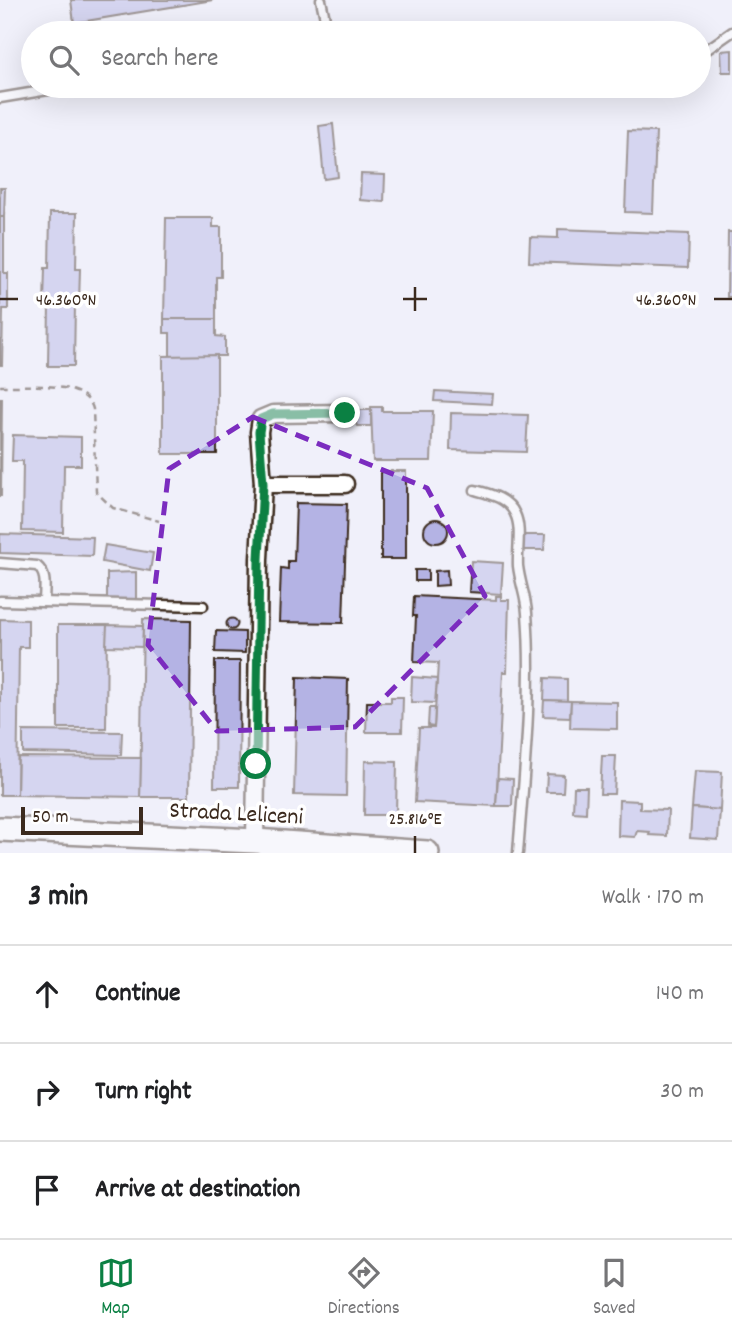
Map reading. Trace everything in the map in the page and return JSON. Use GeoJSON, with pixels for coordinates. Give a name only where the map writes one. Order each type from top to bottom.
{"type":"FeatureCollection","features":[{"type":"Feature","properties":{"kind":"main road","name":"Strada Leliceni"},"geometry":{"type":"LineString","coordinates":[[0,829],[255,841],[427,853]]}},
{"type":"Feature","properties":{"kind":"street"},"geometry":{"type":"LineString","coordinates":[[255,841],[259,559],[263,484],[259,432],[261,419],[273,414],[345,413]]}},
{"type":"Feature","properties":{"kind":"street"},"geometry":{"type":"LineString","coordinates":[[263,484],[345,484]]}},
{"type":"Feature","properties":{"kind":"lane"},"geometry":{"type":"LineString","coordinates":[[321,0],[325,21]]}},
{"type":"Feature","properties":{"kind":"lane"},"geometry":{"type":"LineString","coordinates":[[711,47],[732,32]]}},
{"type":"Feature","properties":{"kind":"lane"},"geometry":{"type":"LineString","coordinates":[[0,98],[21,94]]}},
{"type":"Feature","properties":{"kind":"lane"},"geometry":{"type":"LineString","coordinates":[[475,490],[506,501],[516,514],[518,531],[520,581],[527,612],[528,685],[517,853]]}},
{"type":"Feature","properties":{"kind":"lane"},"geometry":{"type":"LineString","coordinates":[[0,563],[37,566],[42,569],[45,574],[44,602]]}},
{"type":"Feature","properties":{"kind":"lane"},"geometry":{"type":"LineString","coordinates":[[0,601],[203,606]]}},
{"type":"Feature","properties":{"kind":"path"},"geometry":{"type":"LineString","coordinates":[[0,386],[65,388],[84,394],[91,401],[93,409],[96,492],[113,508],[159,521]]}},
{"type":"Feature","properties":{"kind":"highlighted area"},"geometry":{"type":"Polygon","coordinates":[[[253,417],[427,488],[485,596],[355,727],[217,731],[148,645],[169,469],[253,417]]]}},
{"type":"Feature","properties":{"kind":"building"},"geometry":{"type":"Polygon","coordinates":[[[71,0],[213,0],[86,21],[74,21],[71,0]]]}},
{"type":"Feature","properties":{"kind":"building"},"geometry":{"type":"Polygon","coordinates":[[[732,50],[732,72],[722,72],[721,51],[732,50]]]}},
{"type":"Feature","properties":{"kind":"building"},"geometry":{"type":"Polygon","coordinates":[[[333,124],[338,177],[324,179],[319,126],[333,124]]]}},
{"type":"Feature","properties":{"kind":"building"},"geometry":{"type":"Polygon","coordinates":[[[628,131],[656,132],[653,213],[625,212],[628,131]]]}},
{"type":"Feature","properties":{"kind":"building"},"geometry":{"type":"Polygon","coordinates":[[[361,174],[385,175],[384,202],[360,200],[361,174]]]}},
{"type":"Feature","properties":{"kind":"building"},"geometry":{"type":"Polygon","coordinates":[[[0,188],[5,188],[4,217],[0,217],[0,188]]]}},
{"type":"Feature","properties":{"kind":"building"},"geometry":{"type":"Polygon","coordinates":[[[50,213],[77,213],[76,269],[80,269],[79,304],[75,304],[74,366],[48,366],[49,304],[44,304],[45,268],[49,268],[50,213]]]}},
{"type":"Feature","properties":{"kind":"building"},"geometry":{"type":"Polygon","coordinates":[[[0,217],[4,217],[4,273],[8,273],[8,309],[3,309],[2,365],[0,365],[0,217]]]}},
{"type":"Feature","properties":{"kind":"building"},"geometry":{"type":"Polygon","coordinates":[[[166,218],[213,218],[213,227],[221,227],[221,277],[216,277],[216,319],[164,319],[166,218]]]}},
{"type":"Feature","properties":{"kind":"building"},"geometry":{"type":"Polygon","coordinates":[[[558,229],[689,234],[688,268],[529,262],[530,237],[558,238],[558,229]]]}},
{"type":"Feature","properties":{"kind":"building"},"geometry":{"type":"Polygon","coordinates":[[[728,232],[732,232],[732,297],[727,297],[728,232]]]}},
{"type":"Feature","properties":{"kind":"building"},"geometry":{"type":"Polygon","coordinates":[[[164,319],[216,319],[216,336],[225,337],[225,356],[170,356],[170,333],[164,333],[164,319]]]}},
{"type":"Feature","properties":{"kind":"building"},"geometry":{"type":"Polygon","coordinates":[[[217,355],[217,454],[163,454],[163,356],[217,355]]]}},
{"type":"Feature","properties":{"kind":"building"},"geometry":{"type":"Polygon","coordinates":[[[435,391],[493,394],[492,404],[434,401],[435,391]]]}},
{"type":"Feature","properties":{"kind":"building"},"geometry":{"type":"Polygon","coordinates":[[[2,398],[1,496],[0,496],[2,398]]]}},
{"type":"Feature","properties":{"kind":"building"},"geometry":{"type":"Polygon","coordinates":[[[371,407],[382,407],[382,411],[433,411],[431,461],[373,461],[371,407]]]}},
{"type":"Feature","properties":{"kind":"building"},"geometry":{"type":"Polygon","coordinates":[[[357,410],[371,410],[371,426],[357,426],[353,415],[357,415],[357,410]]]}},
{"type":"Feature","properties":{"kind":"building"},"geometry":{"type":"Polygon","coordinates":[[[451,413],[528,415],[526,452],[450,450],[451,413]]]}},
{"type":"Feature","properties":{"kind":"building"},"geometry":{"type":"Polygon","coordinates":[[[13,435],[81,437],[81,465],[64,465],[63,532],[22,531],[23,461],[12,461],[13,435]]]}},
{"type":"Feature","properties":{"kind":"building"},"geometry":{"type":"Polygon","coordinates":[[[381,471],[406,471],[406,559],[381,559],[381,471]]]}},
{"type":"Feature","properties":{"kind":"building"},"geometry":{"type":"Polygon","coordinates":[[[296,503],[347,504],[343,623],[279,622],[281,568],[288,569],[288,561],[294,561],[296,503]]]}},
{"type":"Feature","properties":{"kind":"building"},"geometry":{"type":"Polygon","coordinates":[[[436,519],[445,522],[448,531],[445,540],[436,543],[427,540],[424,531],[427,522],[436,519]]]}},
{"type":"Feature","properties":{"kind":"building"},"geometry":{"type":"Polygon","coordinates":[[[0,534],[93,537],[92,556],[0,553],[0,534]]]}},
{"type":"Feature","properties":{"kind":"building"},"geometry":{"type":"Polygon","coordinates":[[[523,535],[545,535],[544,550],[522,550],[523,535]]]}},
{"type":"Feature","properties":{"kind":"building"},"geometry":{"type":"Polygon","coordinates":[[[105,545],[153,553],[150,571],[102,562],[105,545]]]}},
{"type":"Feature","properties":{"kind":"building"},"geometry":{"type":"Polygon","coordinates":[[[471,561],[503,563],[501,594],[469,592],[471,561]]]}},
{"type":"Feature","properties":{"kind":"building"},"geometry":{"type":"Polygon","coordinates":[[[415,570],[428,570],[428,581],[415,581],[415,570]]]}},
{"type":"Feature","properties":{"kind":"building"},"geometry":{"type":"Polygon","coordinates":[[[447,570],[448,585],[435,586],[435,571],[447,570]]]}},
{"type":"Feature","properties":{"kind":"building"},"geometry":{"type":"Polygon","coordinates":[[[136,572],[136,601],[107,601],[107,573],[136,572]]]}},
{"type":"Feature","properties":{"kind":"building"},"geometry":{"type":"Polygon","coordinates":[[[414,596],[496,600],[496,596],[501,596],[501,600],[509,600],[507,672],[503,672],[496,806],[415,802],[419,728],[434,728],[438,663],[414,662],[414,596]]]}},
{"type":"Feature","properties":{"kind":"building"},"geometry":{"type":"Polygon","coordinates":[[[0,619],[28,620],[28,647],[19,647],[17,795],[0,795],[0,619]]]}},
{"type":"Feature","properties":{"kind":"building"},"geometry":{"type":"Polygon","coordinates":[[[143,619],[191,620],[189,797],[140,797],[143,619]]]}},
{"type":"Feature","properties":{"kind":"building"},"geometry":{"type":"Polygon","coordinates":[[[232,619],[236,620],[236,628],[232,629],[228,628],[227,624],[228,620],[232,619]]]}},
{"type":"Feature","properties":{"kind":"building"},"geometry":{"type":"Polygon","coordinates":[[[58,625],[107,625],[106,728],[58,728],[58,625]]]}},
{"type":"Feature","properties":{"kind":"building"},"geometry":{"type":"Polygon","coordinates":[[[107,625],[143,626],[142,647],[106,646],[107,625]]]}},
{"type":"Feature","properties":{"kind":"building"},"geometry":{"type":"Polygon","coordinates":[[[216,631],[245,632],[245,653],[215,652],[216,631]]]}},
{"type":"Feature","properties":{"kind":"building"},"geometry":{"type":"Polygon","coordinates":[[[215,661],[240,661],[239,787],[214,787],[215,661]]]}},
{"type":"Feature","properties":{"kind":"building"},"geometry":{"type":"Polygon","coordinates":[[[297,677],[348,679],[346,796],[294,795],[297,677]]]}},
{"type":"Feature","properties":{"kind":"building"},"geometry":{"type":"Polygon","coordinates":[[[412,677],[437,679],[435,703],[411,702],[412,677]]]}},
{"type":"Feature","properties":{"kind":"building"},"geometry":{"type":"Polygon","coordinates":[[[545,678],[567,679],[567,701],[544,700],[545,678]]]}},
{"type":"Feature","properties":{"kind":"building"},"geometry":{"type":"Polygon","coordinates":[[[391,697],[403,697],[402,732],[366,732],[367,702],[391,702],[391,697]]]}},
{"type":"Feature","properties":{"kind":"building"},"geometry":{"type":"Polygon","coordinates":[[[544,700],[571,701],[570,717],[543,716],[544,700]]]}},
{"type":"Feature","properties":{"kind":"building"},"geometry":{"type":"Polygon","coordinates":[[[571,701],[617,702],[617,729],[570,728],[571,701]]]}},
{"type":"Feature","properties":{"kind":"building"},"geometry":{"type":"Polygon","coordinates":[[[429,708],[435,708],[434,727],[428,726],[429,708]]]}},
{"type":"Feature","properties":{"kind":"building"},"geometry":{"type":"Polygon","coordinates":[[[23,731],[122,732],[121,755],[23,753],[23,731]]]}},
{"type":"Feature","properties":{"kind":"building"},"geometry":{"type":"Polygon","coordinates":[[[602,756],[616,756],[614,794],[600,794],[602,756]]]}},
{"type":"Feature","properties":{"kind":"building"},"geometry":{"type":"Polygon","coordinates":[[[18,757],[141,758],[140,797],[17,795],[18,757]]]}},
{"type":"Feature","properties":{"kind":"building"},"geometry":{"type":"Polygon","coordinates":[[[365,761],[397,762],[396,815],[364,815],[365,761]]]}},
{"type":"Feature","properties":{"kind":"building"},"geometry":{"type":"Polygon","coordinates":[[[695,771],[722,772],[720,810],[692,808],[695,771]]]}},
{"type":"Feature","properties":{"kind":"building"},"geometry":{"type":"Polygon","coordinates":[[[547,774],[564,775],[563,792],[546,792],[547,774]]]}},
{"type":"Feature","properties":{"kind":"building"},"geometry":{"type":"Polygon","coordinates":[[[498,778],[513,779],[512,806],[496,806],[498,778]]]}},
{"type":"Feature","properties":{"kind":"building"},"geometry":{"type":"Polygon","coordinates":[[[574,787],[587,787],[586,813],[573,812],[574,787]]]}},
{"type":"Feature","properties":{"kind":"building"},"geometry":{"type":"Polygon","coordinates":[[[619,800],[640,801],[640,809],[668,810],[667,836],[637,831],[635,837],[618,836],[619,800]]]}},
{"type":"Feature","properties":{"kind":"building"},"geometry":{"type":"Polygon","coordinates":[[[692,808],[720,810],[718,840],[690,838],[692,808]]]}},
{"type":"Feature","properties":{"kind":"route"},"geometry":{"type":"LineString","coordinates":[[256,764],[259,559],[263,484],[259,432],[261,419],[273,414],[345,413]]}}]}
